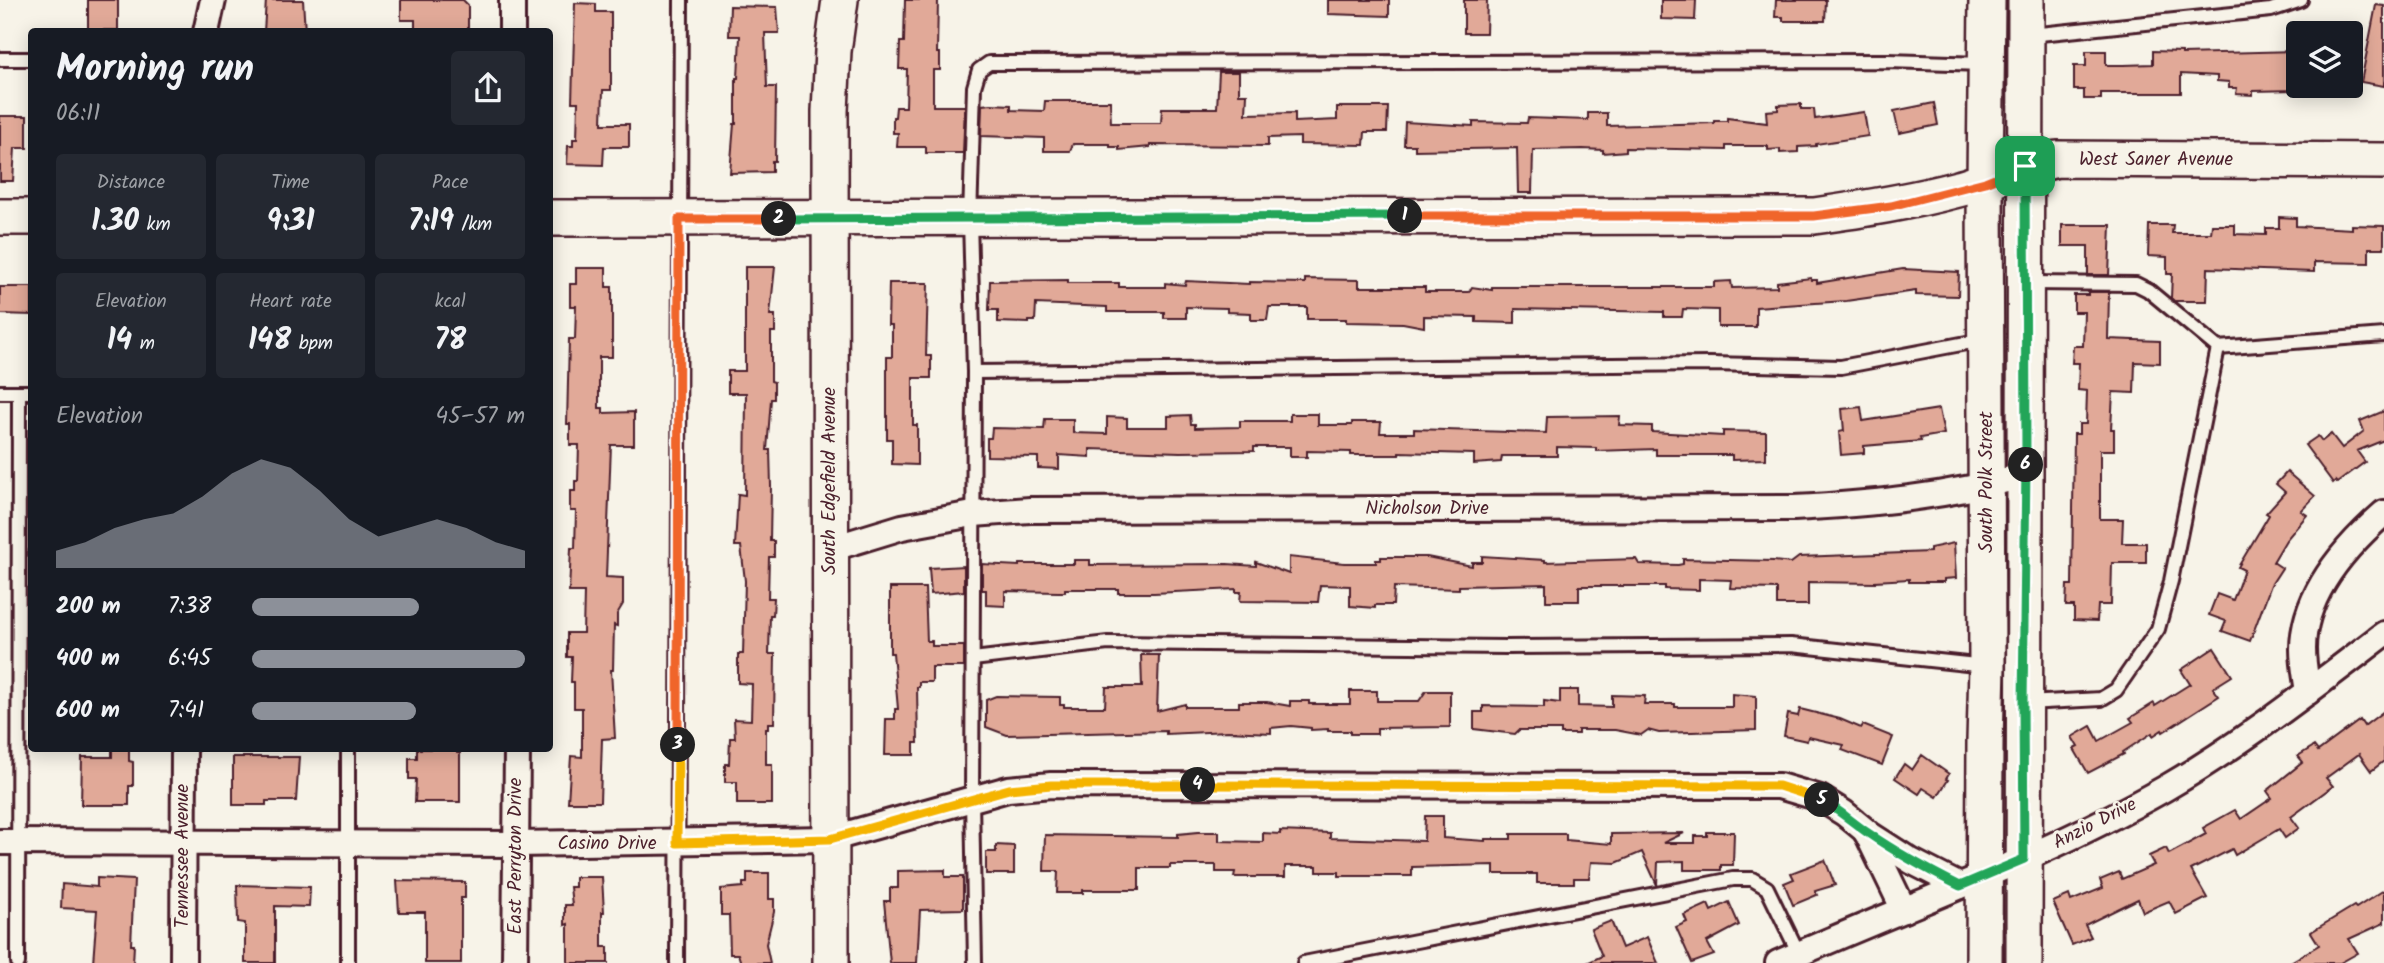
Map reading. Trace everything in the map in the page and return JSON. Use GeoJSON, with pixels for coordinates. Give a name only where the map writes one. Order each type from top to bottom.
{"type":"FeatureCollection","features":[{"type":"Feature","properties":{"kind":"street"},"geometry":{"type":"LineString","coordinates":[[207,28],[213,0]]}},
{"type":"Feature","properties":{"kind":"street"},"geometry":{"type":"LineString","coordinates":[[512,0],[512,28]]}},
{"type":"Feature","properties":{"kind":"street","name":"South Edgefield Avenue"},"geometry":{"type":"LineString","coordinates":[[831,963],[830,111],[839,0]]}},
{"type":"Feature","properties":{"kind":"street","name":"South Polk Street"},"geometry":{"type":"LineString","coordinates":[[1984,963],[1972,880],[1987,666],[1987,0]]}},
{"type":"Feature","properties":{"kind":"street","name":"South Polk Street"},"geometry":{"type":"LineString","coordinates":[[2024,963],[2026,0]]}},
{"type":"Feature","properties":{"kind":"street","name":"West Saner Avenue"},"geometry":{"type":"LineString","coordinates":[[553,218],[1814,216],[1891,206],[1985,182],[2025,166],[2057,159],[2384,161]]}},
{"type":"Feature","properties":{"kind":"street"},"geometry":{"type":"LineString","coordinates":[[0,217],[28,217]]}},
{"type":"Feature","properties":{"kind":"street","name":"Nicholson Drive"},"geometry":{"type":"LineString","coordinates":[[830,550],[902,527],[973,514],[1044,509],[1794,508],[1863,505],[1987,486],[2026,475]]}},
{"type":"Feature","properties":{"kind":"street"},"geometry":{"type":"LineString","coordinates":[[2308,692],[2303,648],[2310,610],[2330,571],[2360,534],[2384,513]]}},
{"type":"Feature","properties":{"kind":"street","name":"Anzio Drive"},"geometry":{"type":"LineString","coordinates":[[1788,958],[2024,859],[2163,789],[2237,743],[2384,634]]}},
{"type":"Feature","properties":{"kind":"street","name":"Tennessee Avenue"},"geometry":{"type":"LineString","coordinates":[[183,963],[184,752]]}},
{"type":"Feature","properties":{"kind":"street","name":"East Perryton Drive"},"geometry":{"type":"LineString","coordinates":[[515,963],[517,752]]}},
{"type":"Feature","properties":{"kind":"street","name":"Casino Drive"},"geometry":{"type":"LineString","coordinates":[[9,842],[516,844],[830,839],[1009,789],[1051,785],[1779,786],[1820,799],[1911,861],[1972,880]]}},
{"type":"Feature","properties":{"kind":"street","name":"Casino Drive"},"geometry":{"type":"LineString","coordinates":[[1866,831],[1904,910]]}},
{"type":"Feature","properties":{"kind":"lane"},"geometry":{"type":"LineString","coordinates":[[677,963],[681,0]]}},
{"type":"Feature","properties":{"kind":"lane"},"geometry":{"type":"LineString","coordinates":[[2026,36],[2271,10],[2301,0]]}},
{"type":"Feature","properties":{"kind":"lane"},"geometry":{"type":"LineString","coordinates":[[0,59],[28,59]]}},
{"type":"Feature","properties":{"kind":"lane"},"geometry":{"type":"LineString","coordinates":[[975,963],[972,799],[974,372],[970,219],[974,87],[979,70],[989,63],[1888,61],[1987,64]]}},
{"type":"Feature","properties":{"kind":"lane"},"geometry":{"type":"LineString","coordinates":[[2025,283],[2136,285],[2148,290],[2218,348],[2384,335]]}},
{"type":"Feature","properties":{"kind":"lane"},"geometry":{"type":"LineString","coordinates":[[974,372],[1710,364],[1841,368],[1986,339]]}},
{"type":"Feature","properties":{"kind":"lane"},"geometry":{"type":"LineString","coordinates":[[2023,703],[2101,699],[2116,690],[2158,629],[2171,581],[2218,348]]}},
{"type":"Feature","properties":{"kind":"lane"},"geometry":{"type":"LineString","coordinates":[[0,392],[25,392],[9,842],[18,963]]}},
{"type":"Feature","properties":{"kind":"lane"},"geometry":{"type":"LineString","coordinates":[[973,659],[1108,643],[1493,647],[1791,645],[1987,666]]}},
{"type":"Feature","properties":{"kind":"lane"},"geometry":{"type":"LineString","coordinates":[[348,752],[348,963]]}},
{"type":"Feature","properties":{"kind":"lane"},"geometry":{"type":"LineString","coordinates":[[1304,963],[1733,879],[1752,879],[1767,888],[1788,958]]}},
{"type":"Feature","properties":{"kind":"building"},"geometry":{"type":"Polygon","coordinates":[[[88,0],[118,0],[118,28],[88,28],[88,0]]]}},
{"type":"Feature","properties":{"kind":"building"},"geometry":{"type":"Polygon","coordinates":[[[266,0],[303,0],[305,28],[264,28],[266,0]]]}},
{"type":"Feature","properties":{"kind":"building"},"geometry":{"type":"Polygon","coordinates":[[[401,0],[463,0],[468,5],[468,28],[415,28],[415,20],[401,20],[401,0]]]}},
{"type":"Feature","properties":{"kind":"building"},"geometry":{"type":"Polygon","coordinates":[[[905,0],[938,0],[937,53],[940,53],[940,70],[933,70],[933,106],[965,106],[963,153],[926,153],[926,147],[897,147],[898,133],[893,133],[893,117],[896,107],[906,107],[907,69],[899,69],[900,42],[904,42],[905,0]]]}},
{"type":"Feature","properties":{"kind":"building"},"geometry":{"type":"Polygon","coordinates":[[[1328,0],[1389,0],[1389,16],[1328,14],[1328,0]]]}},
{"type":"Feature","properties":{"kind":"building"},"geometry":{"type":"Polygon","coordinates":[[[1464,0],[1487,0],[1486,33],[1464,33],[1464,0]]]}},
{"type":"Feature","properties":{"kind":"building"},"geometry":{"type":"Polygon","coordinates":[[[1661,0],[1696,0],[1695,20],[1661,19],[1661,0]]]}},
{"type":"Feature","properties":{"kind":"building"},"geometry":{"type":"Polygon","coordinates":[[[1776,0],[1826,0],[1825,21],[1783,21],[1783,17],[1775,17],[1776,0]]]}},
{"type":"Feature","properties":{"kind":"building"},"geometry":{"type":"Polygon","coordinates":[[[575,3],[596,4],[596,12],[611,12],[611,90],[603,90],[602,124],[629,124],[629,147],[604,147],[603,165],[567,164],[568,146],[573,146],[573,139],[577,139],[578,102],[572,102],[575,3]]]}},
{"type":"Feature","properties":{"kind":"building"},"geometry":{"type":"Polygon","coordinates":[[[2376,5],[2384,6],[2384,86],[2363,82],[2376,5]]]}},
{"type":"Feature","properties":{"kind":"building"},"geometry":{"type":"Polygon","coordinates":[[[730,6],[777,7],[779,33],[765,33],[767,87],[776,87],[775,161],[772,161],[772,172],[730,173],[736,124],[740,36],[729,36],[730,6]]]}},
{"type":"Feature","properties":{"kind":"building"},"geometry":{"type":"Polygon","coordinates":[[[2086,51],[2106,51],[2106,65],[2153,64],[2153,51],[2182,54],[2286,51],[2286,90],[2253,91],[2253,95],[2236,94],[2237,88],[2229,88],[2229,82],[2217,81],[2217,76],[2181,74],[2181,93],[2101,93],[2101,99],[2084,99],[2084,90],[2074,90],[2074,66],[2086,66],[2086,51]]]}},
{"type":"Feature","properties":{"kind":"building"},"geometry":{"type":"Polygon","coordinates":[[[1219,72],[1239,72],[1239,94],[1247,94],[1246,114],[1295,113],[1295,122],[1337,120],[1337,107],[1388,107],[1387,132],[1365,132],[1364,145],[1300,144],[1300,137],[1268,138],[1268,146],[1150,145],[1119,150],[1119,147],[1110,147],[1110,144],[1073,144],[1070,151],[1044,151],[1044,138],[981,136],[982,105],[1011,105],[1011,110],[1044,111],[1045,101],[1110,101],[1111,123],[1161,123],[1162,108],[1217,108],[1219,72]]]}},
{"type":"Feature","properties":{"kind":"building"},"geometry":{"type":"Polygon","coordinates":[[[1934,103],[1938,125],[1899,133],[1894,111],[1934,103]]]}},
{"type":"Feature","properties":{"kind":"building"},"geometry":{"type":"Polygon","coordinates":[[[1801,104],[1801,109],[1814,109],[1815,119],[1864,112],[1868,136],[1798,147],[1798,152],[1780,153],[1780,149],[1768,150],[1768,146],[1726,146],[1726,150],[1626,148],[1626,151],[1603,153],[1603,150],[1583,149],[1533,150],[1532,193],[1518,193],[1517,148],[1415,150],[1415,145],[1404,145],[1405,122],[1473,126],[1473,122],[1527,123],[1528,118],[1588,120],[1588,113],[1607,113],[1607,126],[1714,123],[1727,121],[1727,118],[1767,123],[1766,111],[1778,110],[1778,105],[1801,104]]]}},
{"type":"Feature","properties":{"kind":"building"},"geometry":{"type":"Polygon","coordinates":[[[0,116],[27,116],[27,148],[15,148],[13,181],[0,181],[0,116]]]}},
{"type":"Feature","properties":{"kind":"building"},"geometry":{"type":"Polygon","coordinates":[[[2279,217],[2296,218],[2296,226],[2352,229],[2352,225],[2384,226],[2384,248],[2369,248],[2369,263],[2314,262],[2314,272],[2208,268],[2207,301],[2174,301],[2171,298],[2172,274],[2167,274],[2167,257],[2148,256],[2149,225],[2173,225],[2172,233],[2211,233],[2212,225],[2235,225],[2235,234],[2266,235],[2266,228],[2279,228],[2279,217]]]}},
{"type":"Feature","properties":{"kind":"building"},"geometry":{"type":"Polygon","coordinates":[[[2062,225],[2111,225],[2109,275],[2088,275],[2088,246],[2062,246],[2062,225]]]}},
{"type":"Feature","properties":{"kind":"building"},"geometry":{"type":"Polygon","coordinates":[[[745,267],[775,267],[770,315],[775,315],[775,332],[771,332],[771,381],[774,382],[774,399],[771,399],[767,450],[770,450],[770,541],[774,541],[774,557],[769,557],[768,598],[774,598],[773,615],[770,615],[769,654],[775,654],[774,723],[768,723],[766,729],[766,764],[772,764],[772,804],[737,804],[737,782],[725,782],[730,738],[735,738],[734,719],[751,720],[752,684],[738,683],[738,654],[743,654],[745,581],[741,546],[735,546],[738,494],[745,495],[746,393],[728,393],[728,371],[745,371],[745,267]]]}},
{"type":"Feature","properties":{"kind":"building"},"geometry":{"type":"Polygon","coordinates":[[[576,268],[606,268],[606,287],[612,287],[612,357],[599,357],[599,408],[603,408],[603,413],[634,412],[634,445],[611,445],[606,577],[623,578],[623,604],[617,614],[617,626],[614,625],[611,670],[615,738],[602,739],[600,802],[568,802],[571,756],[582,757],[582,708],[574,708],[572,657],[567,657],[567,633],[583,633],[584,592],[569,592],[571,548],[575,548],[576,511],[570,511],[570,491],[575,491],[575,481],[578,481],[579,445],[570,445],[570,424],[567,424],[569,339],[575,339],[576,306],[570,306],[570,284],[576,284],[576,268]]]}},
{"type":"Feature","properties":{"kind":"building"},"geometry":{"type":"Polygon","coordinates":[[[1903,269],[1959,272],[1958,296],[1916,295],[1916,291],[1846,301],[1756,307],[1756,327],[1718,327],[1718,310],[1683,309],[1682,317],[1664,317],[1664,312],[1515,309],[1515,323],[1476,322],[1476,317],[1424,316],[1424,327],[1403,323],[1346,322],[1346,319],[1307,319],[1307,307],[1269,307],[1267,320],[1251,320],[1251,313],[1227,312],[1227,308],[1186,307],[1186,318],[1164,318],[1164,312],[1107,312],[1107,307],[1036,304],[1035,321],[1029,323],[998,322],[998,310],[989,310],[990,281],[1068,280],[1068,283],[1119,283],[1119,287],[1165,287],[1165,283],[1185,285],[1186,281],[1249,284],[1305,283],[1305,279],[1359,280],[1359,287],[1425,287],[1425,292],[1469,292],[1472,287],[1492,290],[1492,287],[1714,287],[1714,282],[1731,281],[1732,288],[1777,287],[1777,282],[1811,278],[1817,280],[1817,283],[1903,269]]]}},
{"type":"Feature","properties":{"kind":"building"},"geometry":{"type":"Polygon","coordinates":[[[889,283],[928,283],[926,356],[931,356],[931,378],[913,378],[913,425],[917,425],[917,465],[892,464],[892,439],[887,439],[887,357],[892,357],[892,325],[888,325],[889,283]]]}},
{"type":"Feature","properties":{"kind":"building"},"geometry":{"type":"Polygon","coordinates":[[[0,287],[28,287],[28,315],[0,314],[0,287]]]}},
{"type":"Feature","properties":{"kind":"building"},"geometry":{"type":"Polygon","coordinates":[[[2088,292],[2109,292],[2108,339],[2160,341],[2160,363],[2135,362],[2134,393],[2113,392],[2111,429],[2114,429],[2114,450],[2100,450],[2100,519],[2123,519],[2122,543],[2146,543],[2146,563],[2112,563],[2111,605],[2098,605],[2097,621],[2074,620],[2074,606],[2066,606],[2067,585],[2072,585],[2074,434],[2079,434],[2079,424],[2086,424],[2087,391],[2078,390],[2079,363],[2072,363],[2073,346],[2083,346],[2084,312],[2074,312],[2074,295],[2088,295],[2088,292]]]}},
{"type":"Feature","properties":{"kind":"building"},"geometry":{"type":"Polygon","coordinates":[[[1861,407],[1863,421],[1939,409],[1944,434],[1920,438],[1921,441],[1864,446],[1864,453],[1841,455],[1839,432],[1844,431],[1842,409],[1861,407]]]}},
{"type":"Feature","properties":{"kind":"building"},"geometry":{"type":"Polygon","coordinates":[[[2384,411],[2384,440],[2357,451],[2365,462],[2337,483],[2333,483],[2305,445],[2318,436],[2322,441],[2331,434],[2342,448],[2364,431],[2360,421],[2384,411]]]}},
{"type":"Feature","properties":{"kind":"building"},"geometry":{"type":"Polygon","coordinates":[[[1290,414],[1318,414],[1318,425],[1381,422],[1380,433],[1414,433],[1414,429],[1546,433],[1547,417],[1620,416],[1619,425],[1652,426],[1652,432],[1723,436],[1723,431],[1766,432],[1766,459],[1732,460],[1732,455],[1656,455],[1656,449],[1596,451],[1596,448],[1557,447],[1557,456],[1502,456],[1501,462],[1474,464],[1474,454],[1399,452],[1399,455],[1351,455],[1351,452],[1307,451],[1307,457],[1290,457],[1290,447],[1254,447],[1254,451],[1180,452],[1090,449],[1090,457],[1059,455],[1059,469],[1038,468],[1038,457],[987,456],[987,438],[991,438],[992,428],[1044,429],[1045,419],[1073,419],[1073,433],[1107,434],[1107,417],[1127,418],[1127,427],[1168,427],[1168,416],[1190,415],[1191,424],[1195,424],[1195,428],[1240,427],[1240,421],[1290,421],[1290,414]]]}},
{"type":"Feature","properties":{"kind":"building"},"geometry":{"type":"Polygon","coordinates":[[[2287,472],[2315,496],[2301,511],[2307,515],[2286,540],[2273,562],[2282,568],[2271,585],[2250,641],[2222,631],[2226,621],[2209,615],[2217,594],[2233,600],[2244,570],[2238,567],[2269,515],[2266,513],[2285,492],[2276,484],[2287,472]]]}},
{"type":"Feature","properties":{"kind":"building"},"geometry":{"type":"Polygon","coordinates":[[[1954,543],[1956,578],[1944,579],[1944,582],[1909,582],[1909,579],[1875,583],[1808,582],[1808,605],[1777,605],[1777,589],[1730,588],[1731,580],[1699,579],[1699,590],[1665,589],[1665,586],[1579,586],[1579,601],[1546,601],[1546,584],[1459,586],[1459,589],[1394,587],[1393,605],[1375,605],[1375,608],[1350,606],[1350,586],[1320,585],[1318,602],[1240,601],[1241,592],[1236,592],[1236,589],[1154,593],[1118,593],[1118,589],[1005,591],[1005,606],[986,605],[986,590],[982,590],[982,564],[1074,564],[1074,560],[1090,560],[1090,565],[1256,566],[1256,562],[1289,574],[1289,557],[1344,563],[1376,563],[1381,557],[1427,557],[1472,566],[1472,562],[1482,562],[1482,556],[1545,562],[1636,559],[1639,564],[1678,565],[1683,564],[1683,559],[1791,563],[1799,557],[1930,552],[1930,548],[1954,543]]]}},
{"type":"Feature","properties":{"kind":"building"},"geometry":{"type":"Polygon","coordinates":[[[964,566],[964,591],[931,594],[929,568],[964,566]]]}},
{"type":"Feature","properties":{"kind":"building"},"geometry":{"type":"Polygon","coordinates":[[[890,588],[925,588],[927,641],[932,641],[932,646],[964,646],[964,667],[932,667],[932,682],[919,682],[918,743],[914,743],[914,755],[885,755],[886,719],[895,719],[895,709],[898,709],[893,653],[890,653],[890,588]]]}},
{"type":"Feature","properties":{"kind":"building"},"geometry":{"type":"Polygon","coordinates":[[[2214,648],[2232,676],[2213,688],[2219,696],[2163,732],[2162,730],[2153,736],[2152,733],[2123,752],[2124,754],[2088,773],[2074,749],[2078,747],[2072,737],[2091,726],[2099,741],[2133,722],[2130,718],[2190,684],[2181,670],[2214,648]]]}},
{"type":"Feature","properties":{"kind":"building"},"geometry":{"type":"Polygon","coordinates":[[[1141,655],[1159,655],[1157,711],[1185,704],[1185,707],[1239,707],[1239,702],[1267,702],[1290,706],[1290,701],[1350,704],[1350,691],[1377,691],[1377,701],[1419,701],[1426,691],[1450,691],[1450,727],[1377,728],[1377,734],[1350,734],[1350,731],[1311,730],[1291,726],[1271,728],[1271,733],[1228,731],[1166,734],[1166,731],[1007,735],[986,727],[986,700],[996,696],[1060,697],[1060,705],[1064,707],[1105,707],[1106,687],[1142,687],[1141,655]]]}},
{"type":"Feature","properties":{"kind":"building"},"geometry":{"type":"Polygon","coordinates":[[[1560,690],[1578,690],[1578,706],[1612,707],[1612,695],[1645,696],[1644,704],[1732,707],[1732,694],[1756,696],[1756,730],[1659,733],[1648,730],[1641,735],[1615,730],[1578,730],[1578,734],[1561,734],[1561,730],[1519,730],[1515,734],[1474,729],[1474,712],[1483,712],[1483,706],[1544,707],[1544,701],[1560,703],[1560,690]]]}},
{"type":"Feature","properties":{"kind":"building"},"geometry":{"type":"Polygon","coordinates":[[[1800,709],[1840,719],[1861,728],[1863,725],[1893,737],[1882,765],[1842,750],[1844,745],[1808,737],[1807,741],[1784,736],[1788,714],[1798,716],[1800,709]]]}},
{"type":"Feature","properties":{"kind":"building"},"geometry":{"type":"Polygon","coordinates":[[[2384,711],[2384,761],[2371,771],[2359,754],[2326,778],[2333,786],[2291,817],[2299,828],[2285,838],[2279,829],[2235,855],[2232,849],[2191,870],[2207,898],[2176,914],[2169,901],[2143,912],[2138,899],[2085,925],[2091,937],[2072,945],[2053,902],[2069,895],[2071,901],[2103,888],[2100,880],[2119,872],[2122,879],[2154,865],[2149,856],[2166,848],[2169,854],[2206,834],[2203,828],[2235,810],[2241,819],[2272,798],[2267,791],[2303,762],[2298,756],[2314,746],[2318,751],[2360,720],[2364,726],[2384,711]]]}},
{"type":"Feature","properties":{"kind":"building"},"geometry":{"type":"Polygon","coordinates":[[[112,752],[129,752],[129,761],[133,762],[133,786],[129,786],[129,805],[81,805],[82,757],[112,757],[112,752]]]}},
{"type":"Feature","properties":{"kind":"building"},"geometry":{"type":"Polygon","coordinates":[[[417,752],[460,753],[460,802],[415,802],[416,779],[409,779],[409,758],[417,758],[417,752]]]}},
{"type":"Feature","properties":{"kind":"building"},"geometry":{"type":"Polygon","coordinates":[[[1922,755],[1949,774],[1937,797],[1923,788],[1919,794],[1895,778],[1904,764],[1912,770],[1922,755]]]}},
{"type":"Feature","properties":{"kind":"building"},"geometry":{"type":"Polygon","coordinates":[[[233,757],[299,757],[296,801],[233,805],[233,757]]]}},
{"type":"Feature","properties":{"kind":"building"},"geometry":{"type":"Polygon","coordinates":[[[1425,816],[1443,816],[1443,838],[1485,841],[1511,839],[1511,834],[1566,834],[1566,840],[1611,844],[1611,834],[1684,833],[1663,843],[1695,843],[1695,836],[1707,836],[1707,832],[1734,832],[1733,865],[1721,865],[1721,870],[1684,870],[1684,861],[1658,862],[1657,885],[1642,852],[1616,863],[1591,862],[1589,878],[1574,878],[1574,883],[1537,883],[1537,874],[1494,874],[1494,865],[1412,867],[1412,876],[1339,876],[1339,872],[1317,872],[1317,866],[1285,866],[1285,877],[1234,877],[1235,872],[1216,872],[1216,865],[1170,865],[1170,868],[1139,868],[1139,890],[1083,890],[1083,893],[1057,893],[1058,871],[1044,871],[1045,835],[1178,837],[1178,834],[1219,832],[1219,841],[1263,842],[1263,833],[1280,834],[1280,831],[1330,833],[1330,838],[1424,841],[1425,816]]]}},
{"type":"Feature","properties":{"kind":"building"},"geometry":{"type":"Polygon","coordinates":[[[996,845],[1014,846],[1014,874],[986,874],[986,852],[996,852],[996,845]]]}},
{"type":"Feature","properties":{"kind":"building"},"geometry":{"type":"Polygon","coordinates":[[[1825,860],[1835,885],[1815,891],[1817,895],[1793,905],[1784,883],[1794,879],[1791,873],[1825,860]]]}},
{"type":"Feature","properties":{"kind":"building"},"geometry":{"type":"Polygon","coordinates":[[[945,870],[945,877],[963,877],[963,909],[920,910],[917,963],[890,963],[884,901],[890,901],[890,888],[898,888],[898,871],[945,870]]]}},
{"type":"Feature","properties":{"kind":"building"},"geometry":{"type":"Polygon","coordinates":[[[747,873],[769,873],[769,899],[774,899],[774,912],[766,944],[770,963],[741,963],[738,954],[730,954],[729,915],[721,915],[721,889],[743,887],[743,883],[747,883],[747,873]]]}},
{"type":"Feature","properties":{"kind":"building"},"geometry":{"type":"Polygon","coordinates":[[[575,877],[602,877],[602,947],[608,947],[608,963],[568,963],[565,905],[572,905],[570,887],[575,887],[575,877]]]}},
{"type":"Feature","properties":{"kind":"building"},"geometry":{"type":"Polygon","coordinates":[[[97,878],[134,880],[131,945],[134,945],[133,963],[93,963],[97,910],[61,908],[62,884],[97,887],[97,878]]]}},
{"type":"Feature","properties":{"kind":"building"},"geometry":{"type":"Polygon","coordinates":[[[397,881],[465,882],[465,898],[461,898],[461,963],[425,963],[425,912],[399,912],[397,881]]]}},
{"type":"Feature","properties":{"kind":"building"},"geometry":{"type":"Polygon","coordinates":[[[237,885],[310,887],[309,907],[275,906],[275,963],[245,963],[245,923],[238,922],[237,885]]]}},
{"type":"Feature","properties":{"kind":"building"},"geometry":{"type":"Polygon","coordinates":[[[2384,890],[2384,923],[2349,939],[2358,953],[2340,963],[2289,963],[2319,945],[2311,932],[2384,890]]]}},
{"type":"Feature","properties":{"kind":"building"},"geometry":{"type":"Polygon","coordinates":[[[1729,902],[1739,925],[1707,942],[1714,955],[1692,963],[1676,927],[1687,922],[1684,915],[1708,904],[1711,911],[1729,902]]]}},
{"type":"Feature","properties":{"kind":"building"},"geometry":{"type":"Polygon","coordinates":[[[1611,921],[1622,948],[1647,937],[1658,963],[1587,963],[1602,956],[1591,929],[1611,921]]]}},
{"type":"Feature","properties":{"kind":"route"},"geometry":{"type":"LineString","coordinates":[[2025,166],[2024,859],[1960,886],[1911,861],[1820,799],[1779,786],[1051,785],[1009,789],[830,839],[677,843],[679,219],[1814,216],[1891,206],[1985,182],[2025,166]]}}]}
